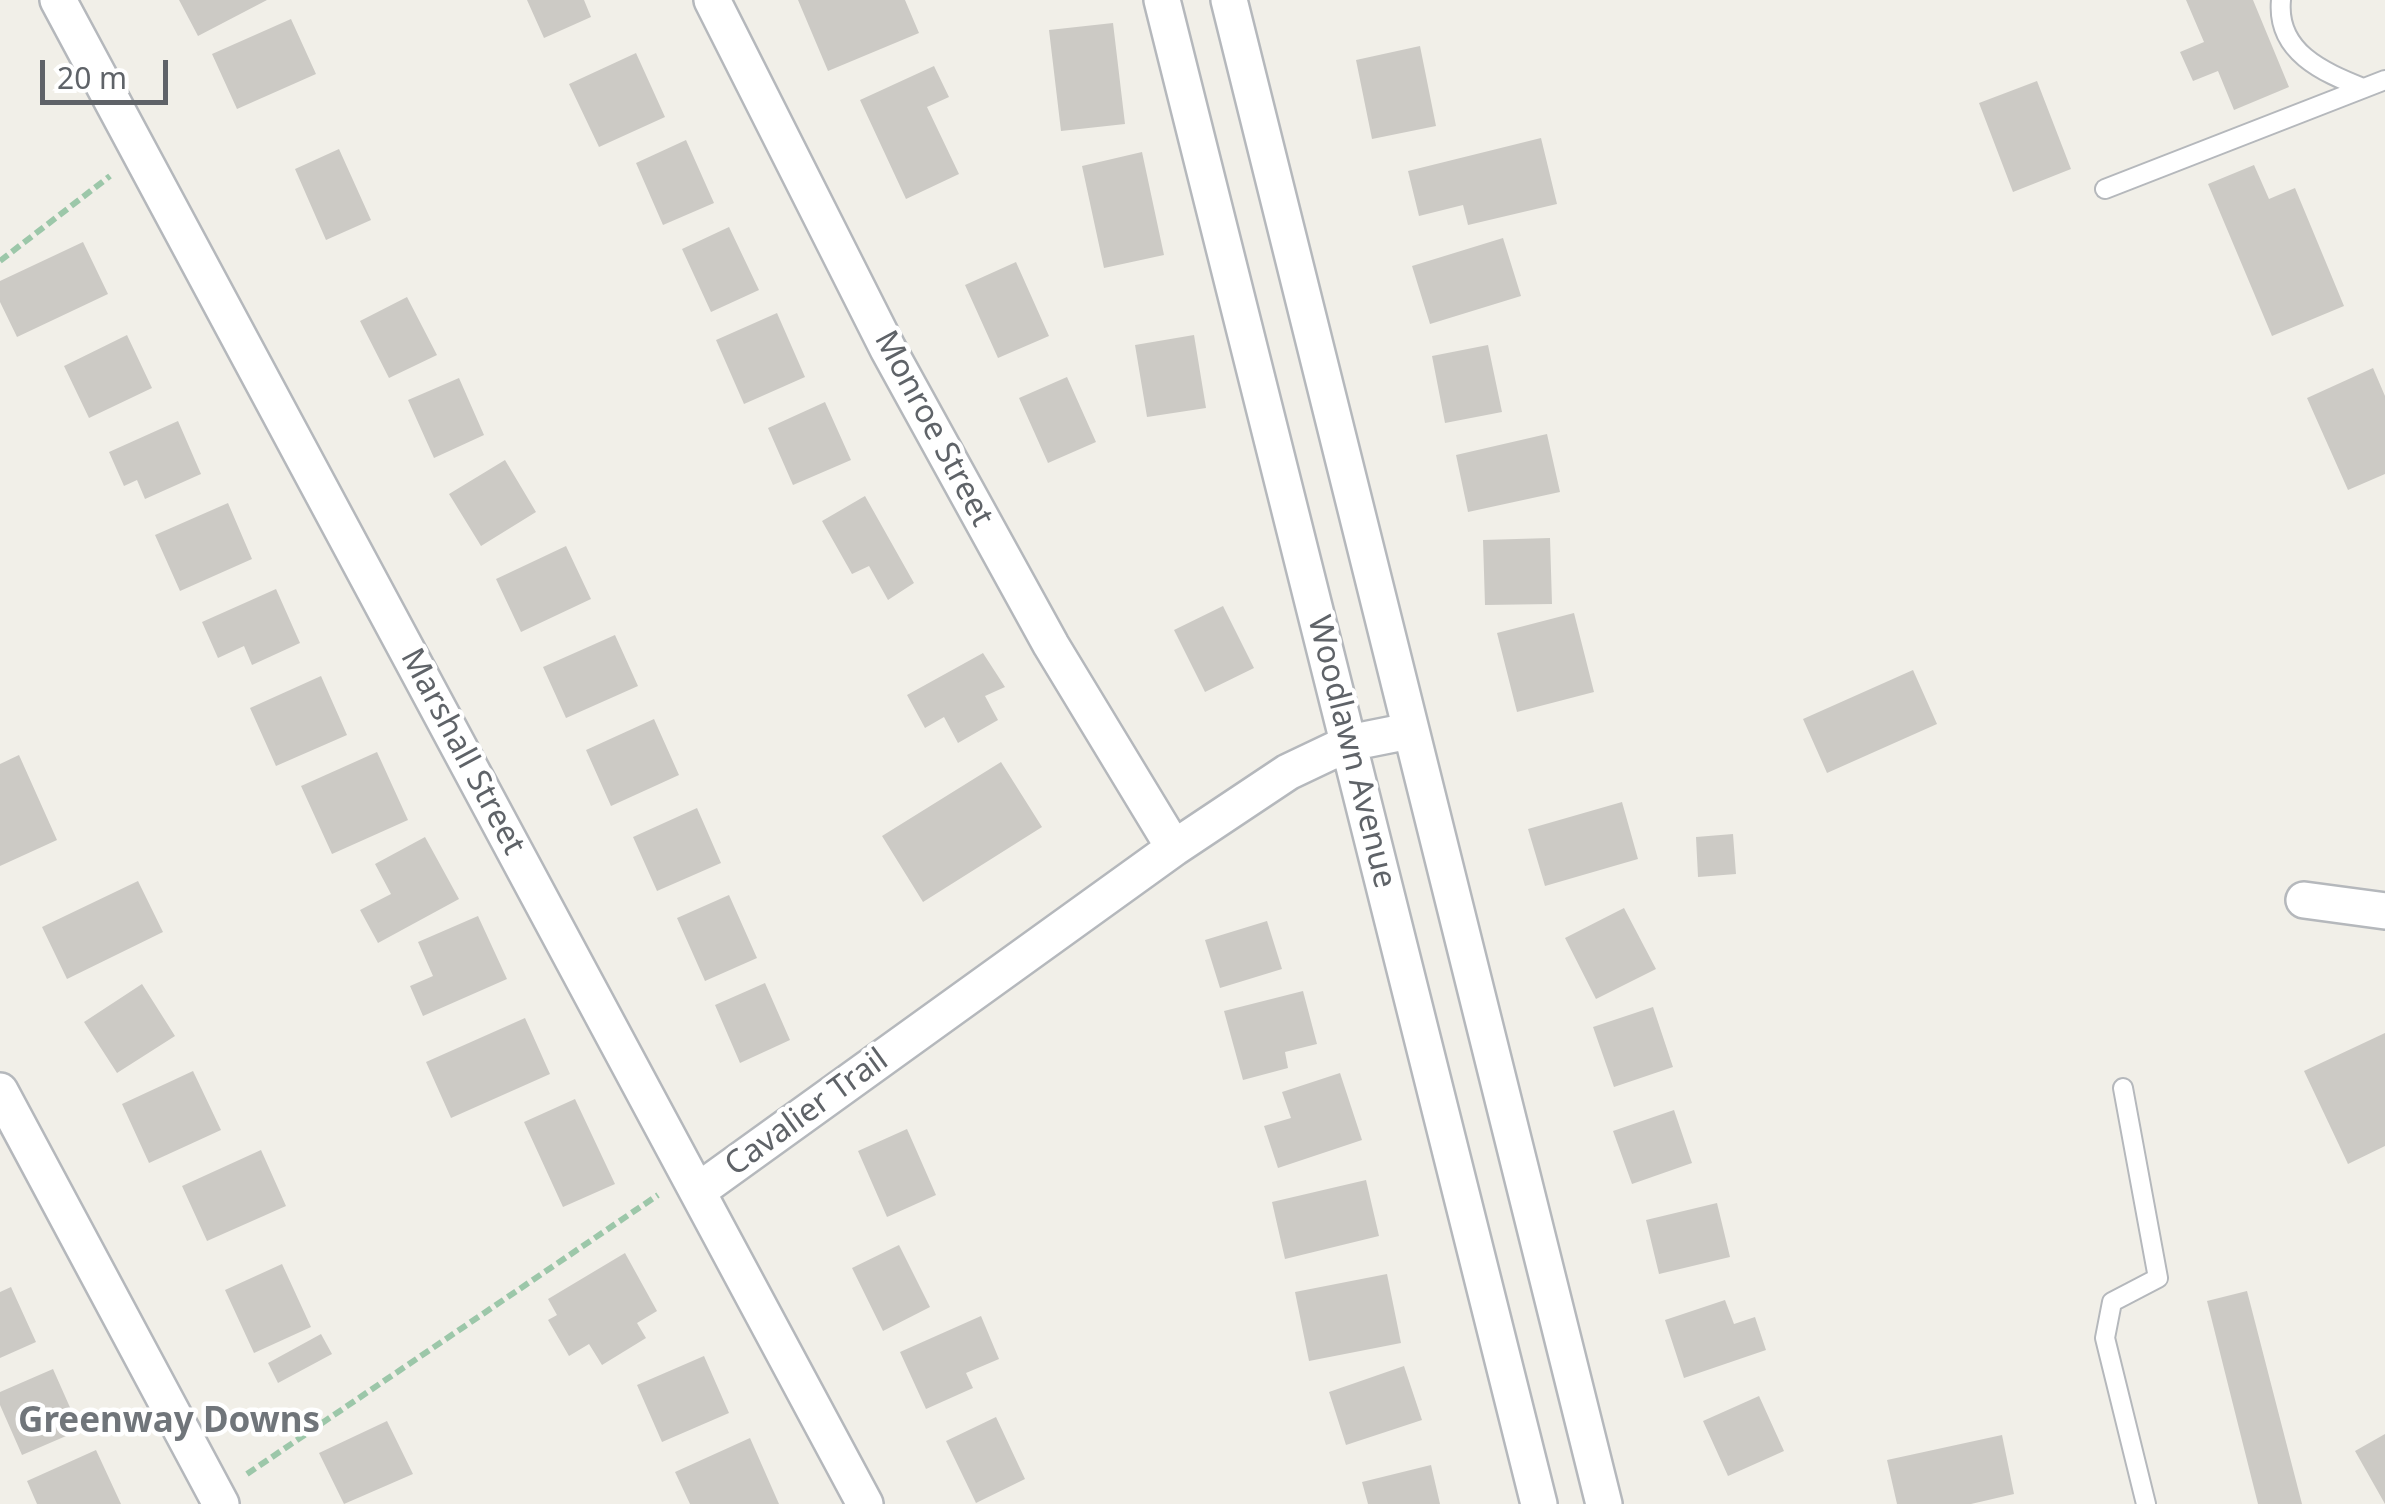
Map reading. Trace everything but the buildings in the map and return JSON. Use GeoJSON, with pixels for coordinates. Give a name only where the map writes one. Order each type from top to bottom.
{"type":"FeatureCollection","features":[{"type":"Feature","properties":{"kind":"street","name":"Marshall Street"},"geometry":{"type":"LineString","coordinates":[[58,0],[865,1504]]}},
{"type":"Feature","properties":{"kind":"street","name":"Monroe Street"},"geometry":{"type":"LineString","coordinates":[[712,0],[888,349],[1051,645],[1174,848]]}},
{"type":"Feature","properties":{"kind":"street","name":"Woodlawn Avenue"},"geometry":{"type":"LineString","coordinates":[[1162,0],[1539,1504]]}},
{"type":"Feature","properties":{"kind":"street","name":"Woodlawn Avenue"},"geometry":{"type":"LineString","coordinates":[[1229,0],[1604,1504]]}},
{"type":"Feature","properties":{"kind":"street","name":"Cavalier Trail"},"geometry":{"type":"LineString","coordinates":[[698,1192],[1174,848],[1288,772],[1349,743],[1409,731]]}},
{"type":"Feature","properties":{"kind":"street"},"geometry":{"type":"LineString","coordinates":[[2304,900],[2385,911]]}},
{"type":"Feature","properties":{"kind":"street"},"geometry":{"type":"LineString","coordinates":[[0,1092],[220,1501]]}},
{"type":"Feature","properties":{"kind":"lane"},"geometry":{"type":"LineString","coordinates":[[2280,0],[2279,16],[2292,44],[2316,68],[2364,88]]}},
{"type":"Feature","properties":{"kind":"lane"},"geometry":{"type":"LineString","coordinates":[[2105,189],[2385,80]]}},
{"type":"Feature","properties":{"kind":"lane"},"geometry":{"type":"LineString","coordinates":[[2123,1088],[2158,1278],[2112,1302],[2105,1338],[2146,1504]]}},
{"type":"Feature","properties":{"kind":"path"},"geometry":{"type":"LineString","coordinates":[[0,261],[140,152]]}},
{"type":"Feature","properties":{"kind":"path","name":"Cavalier Trail"},"geometry":{"type":"LineString","coordinates":[[220,1501],[254,1468],[653,1195],[698,1192]]}},
{"type":"Feature","properties":{"kind":"district","name":"Greenway Downs"},"geometry":{"type":"Point","coordinates":[169,1422]}}]}
